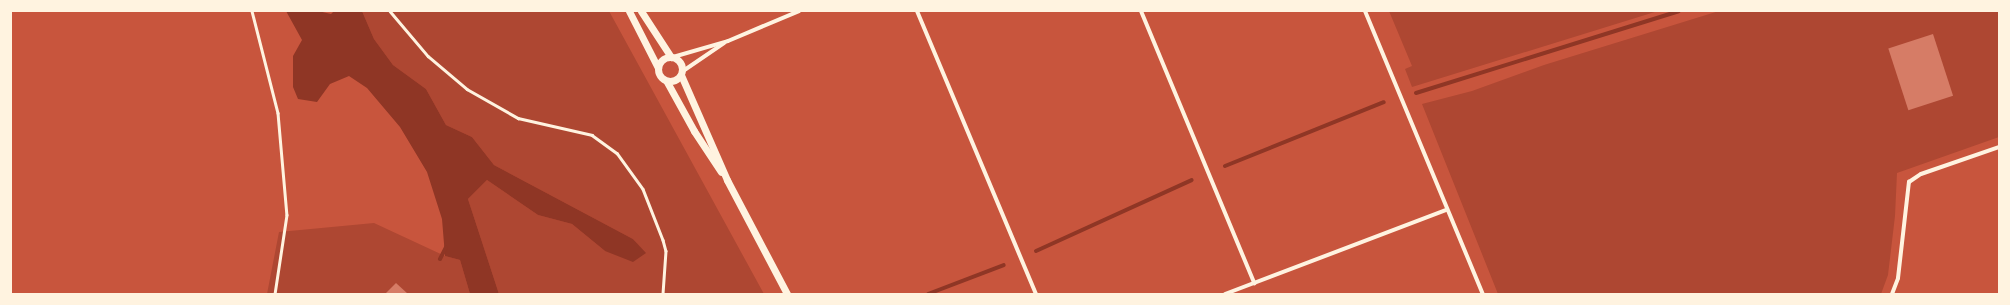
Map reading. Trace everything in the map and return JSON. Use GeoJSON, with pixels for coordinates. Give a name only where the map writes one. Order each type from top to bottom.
{"type":"FeatureCollection","features":[{"type":"Feature","properties":{"kind":"street"},"geometry":{"type":"LineString","coordinates":[[629,11],[658,68],[659,75],[667,82],[697,137],[727,180]]}},
{"type":"Feature","properties":{"kind":"street"},"geometry":{"type":"LineString","coordinates":[[641,11],[672,57],[681,64],[682,73],[727,180],[787,294]]}},
{"type":"Feature","properties":{"kind":"street"},"geometry":{"type":"LineString","coordinates":[[658,68],[661,61],[728,41],[799,11]]}},
{"type":"Feature","properties":{"kind":"street"},"geometry":{"type":"LineString","coordinates":[[917,11],[1036,294]]}},
{"type":"Feature","properties":{"kind":"street"},"geometry":{"type":"LineString","coordinates":[[1141,11],[1254,283]]}},
{"type":"Feature","properties":{"kind":"street"},"geometry":{"type":"LineString","coordinates":[[1365,11],[1446,210],[1483,294]]}},
{"type":"Feature","properties":{"kind":"street"},"geometry":{"type":"LineString","coordinates":[[667,82],[675,81],[682,73],[728,41]]}},
{"type":"Feature","properties":{"kind":"street"},"geometry":{"type":"LineString","coordinates":[[1892,294],[1898,278],[1909,182],[1921,174],[1999,147]]}},
{"type":"Feature","properties":{"kind":"street"},"geometry":{"type":"LineString","coordinates":[[1225,294],[1446,210]]}},
{"type":"Feature","properties":{"kind":"path"},"geometry":{"type":"LineString","coordinates":[[252,11],[278,113],[288,215],[275,294]]}},
{"type":"Feature","properties":{"kind":"path"},"geometry":{"type":"LineString","coordinates":[[390,11],[428,56],[467,89],[518,118],[592,135],[617,153],[642,189],[663,240],[666,251],[663,294]]}},
{"type":"Feature","properties":{"kind":"shaded area"},"geometry":{"type":"Polygon","coordinates":[[[286,11],[318,11],[331,14],[334,11],[362,11],[374,39],[393,65],[426,89],[446,125],[472,137],[494,165],[633,239],[646,253],[633,262],[605,251],[572,224],[538,215],[487,180],[468,199],[499,294],[470,294],[460,260],[445,256],[442,219],[427,172],[400,127],[367,88],[349,76],[330,84],[317,102],[298,99],[293,87],[293,56],[302,40],[286,11]]]}},
{"type":"Feature","properties":{"kind":"shaded area"},"geometry":{"type":"Polygon","coordinates":[[[362,11],[609,11],[764,294],[499,294],[468,199],[487,180],[538,215],[572,224],[605,251],[645,253],[633,239],[494,165],[472,137],[446,125],[426,89],[393,65],[374,39],[362,11]]]}},
{"type":"Feature","properties":{"kind":"shaded area"},"geometry":{"type":"Polygon","coordinates":[[[1389,11],[1658,11],[1412,87],[1405,69],[1412,66],[1389,11]]]}},
{"type":"Feature","properties":{"kind":"shaded area"},"geometry":{"type":"Polygon","coordinates":[[[1719,11],[1999,11],[1999,137],[1897,173],[1895,216],[1888,275],[1881,294],[1498,294],[1422,104],[1472,91],[1544,65],[1719,11]]]}},
{"type":"Feature","properties":{"kind":"shaded area"},"geometry":{"type":"Polygon","coordinates":[[[374,223],[445,256],[460,260],[470,294],[267,294],[279,232],[374,223]]]}},
{"type":"Feature","properties":{"kind":"building"},"geometry":{"type":"Polygon","coordinates":[[[1933,34],[1953,96],[1908,110],[1888,49],[1933,34]]]}},
{"type":"Feature","properties":{"kind":"building"},"geometry":{"type":"Polygon","coordinates":[[[396,283],[408,294],[385,294],[396,283]]]}},
{"type":"Feature","properties":{"kind":"waterway"},"geometry":{"type":"LineString","coordinates":[[1416,93],[1679,11]]}},
{"type":"Feature","properties":{"kind":"waterway"},"geometry":{"type":"LineString","coordinates":[[1225,166],[1384,102]]}},
{"type":"Feature","properties":{"kind":"waterway"},"geometry":{"type":"LineString","coordinates":[[1036,251],[1192,180]]}},
{"type":"Feature","properties":{"kind":"waterway"},"geometry":{"type":"LineString","coordinates":[[440,259],[446,247]]}},
{"type":"Feature","properties":{"kind":"waterway"},"geometry":{"type":"LineString","coordinates":[[928,294],[1004,265]]}}]}
